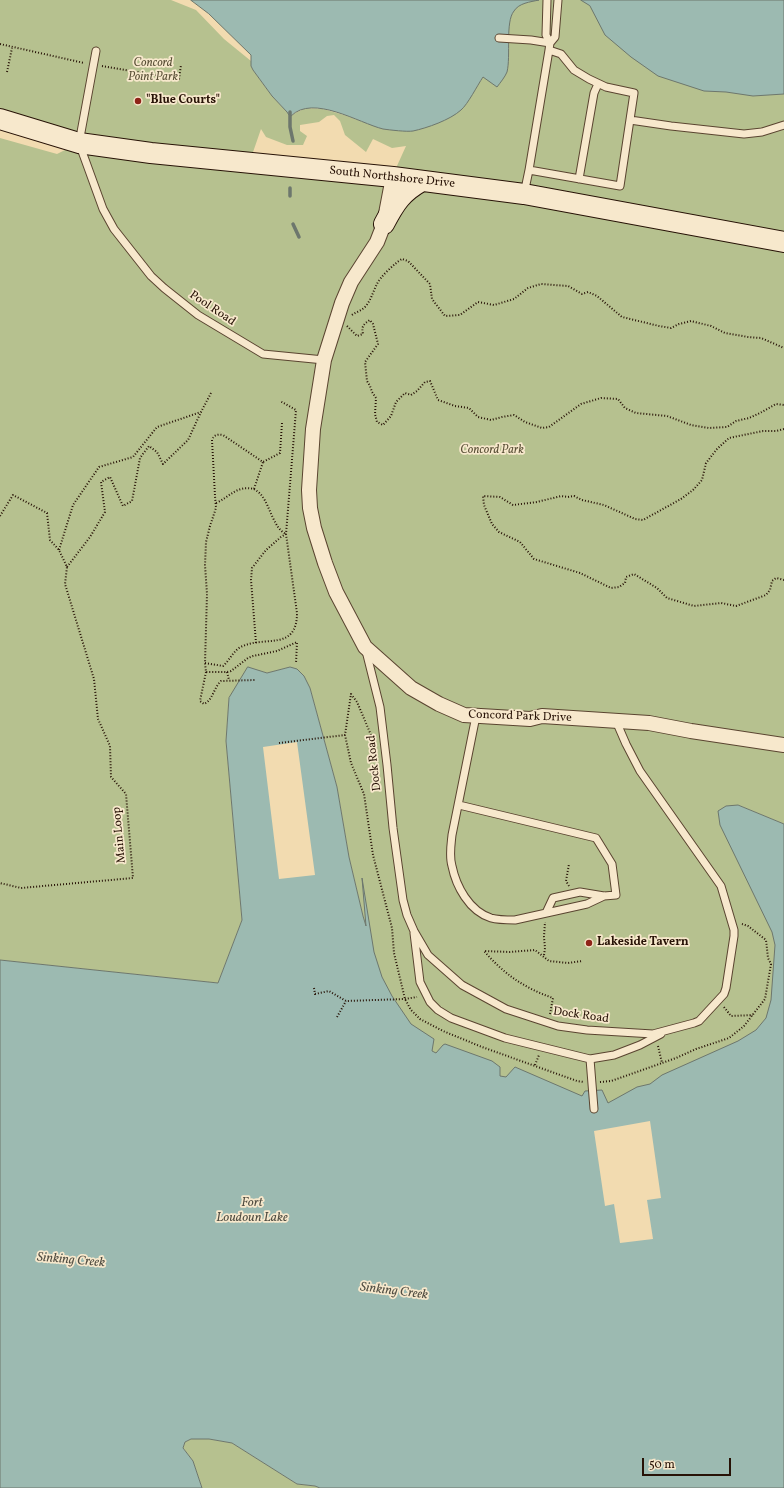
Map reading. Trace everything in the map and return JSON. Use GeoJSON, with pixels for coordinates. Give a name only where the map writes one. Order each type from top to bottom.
{"type":"FeatureCollection","features":[{"type":"Feature","properties":{"kind":"main road","name":"South Northshore Drive"},"geometry":{"type":"LineString","coordinates":[[0,120],[79,143],[151,153],[422,180],[524,194],[784,242]]}},
{"type":"Feature","properties":{"kind":"main road"},"geometry":{"type":"LineString","coordinates":[[384,224],[402,195],[422,180]]}},
{"type":"Feature","properties":{"kind":"street","name":"Concord Park Drive"},"geometry":{"type":"LineString","coordinates":[[392,177],[384,224],[377,242],[351,282],[339,310],[324,360],[313,429],[309,490],[310,508],[314,528],[325,563],[336,592],[365,647],[411,688],[464,715],[530,719],[542,716],[650,723],[683,730],[784,745]]}},
{"type":"Feature","properties":{"kind":"lane"},"geometry":{"type":"LineString","coordinates":[[547,0],[546,36],[550,46]]}},
{"type":"Feature","properties":{"kind":"lane"},"geometry":{"type":"LineString","coordinates":[[524,194],[550,46],[555,37],[558,0]]}},
{"type":"Feature","properties":{"kind":"lane"},"geometry":{"type":"LineString","coordinates":[[499,38],[531,40],[550,46],[561,54],[574,70],[598,84],[634,94],[620,186],[529,170]]}},
{"type":"Feature","properties":{"kind":"lane"},"geometry":{"type":"LineString","coordinates":[[79,143],[96,51]]}},
{"type":"Feature","properties":{"kind":"lane"},"geometry":{"type":"LineString","coordinates":[[579,179],[594,94],[598,84]]}},
{"type":"Feature","properties":{"kind":"lane"},"geometry":{"type":"LineString","coordinates":[[630,120],[744,134],[762,132],[784,126]]}},
{"type":"Feature","properties":{"kind":"lane","name":"Pool Road"},"geometry":{"type":"LineString","coordinates":[[79,143],[103,209],[114,229],[151,276],[164,288],[198,315],[263,354],[324,360]]}},
{"type":"Feature","properties":{"kind":"lane","name":"Dock Road"},"geometry":{"type":"LineString","coordinates":[[365,647],[380,707],[400,883],[407,915],[414,931],[428,955],[458,982],[485,999],[512,1011],[558,1026],[587,1030],[653,1034],[699,1021],[718,1000],[726,988],[734,936],[721,886],[640,771],[616,721]]}},
{"type":"Feature","properties":{"kind":"lane"},"geometry":{"type":"LineString","coordinates":[[476,716],[452,835],[450,854],[456,879],[471,905],[477,911],[489,917],[504,920],[515,920],[587,904],[604,896]]}},
{"type":"Feature","properties":{"kind":"lane"},"geometry":{"type":"LineString","coordinates":[[459,805],[596,838],[612,864],[616,895],[604,896],[580,892],[553,898],[546,913]]}},
{"type":"Feature","properties":{"kind":"lane"},"geometry":{"type":"LineString","coordinates":[[414,931],[420,982],[430,1002],[438,1010],[451,1018],[505,1038],[590,1059],[614,1056],[656,1038],[668,1030]]}},
{"type":"Feature","properties":{"kind":"lane"},"geometry":{"type":"LineString","coordinates":[[590,1059],[594,1109]]}},
{"type":"Feature","properties":{"kind":"path"},"geometry":{"type":"LineString","coordinates":[[7,72],[12,47]]}},
{"type":"Feature","properties":{"kind":"path"},"geometry":{"type":"LineString","coordinates":[[348,319],[355,312],[360,311],[365,307],[371,299],[380,278],[389,271],[396,262],[402,259],[408,261],[430,284],[432,299],[445,316],[460,315],[478,302],[494,305],[514,299],[528,288],[547,283],[568,286],[582,294],[588,292],[597,296],[622,317],[671,328],[691,321],[711,326],[725,333],[748,338],[762,338],[784,348]]}},
{"type":"Feature","properties":{"kind":"path"},"geometry":{"type":"LineString","coordinates":[[330,338],[333,339],[344,324],[357,336],[362,334],[364,324],[370,320],[373,324],[378,344],[365,362],[367,381],[376,398],[375,414],[378,422],[383,425],[391,416],[396,402],[405,393],[411,395],[425,382],[430,381],[438,400],[455,406],[469,408],[478,417],[491,420],[514,415],[525,422],[542,428],[549,427],[581,404],[601,398],[618,399],[625,408],[636,414],[667,416],[691,425],[709,428],[727,426],[736,421],[760,413],[776,404],[784,405]]}},
{"type":"Feature","properties":{"kind":"path"},"geometry":{"type":"LineString","coordinates":[[67,567],[90,537],[105,512],[101,482],[110,477],[123,506],[132,501],[140,458],[149,446],[158,452],[163,464],[188,440],[211,393]]}},
{"type":"Feature","properties":{"kind":"path"},"geometry":{"type":"LineString","coordinates":[[205,663],[223,666],[241,646],[282,640],[292,633],[296,627],[297,613],[286,534],[296,410],[280,401]]}},
{"type":"Feature","properties":{"kind":"path"},"geometry":{"type":"LineString","coordinates":[[59,550],[73,505],[99,467],[133,457],[157,428],[201,412]]}},
{"type":"Feature","properties":{"kind":"path"},"geometry":{"type":"LineString","coordinates":[[254,489],[263,462],[280,453],[282,424]]}},
{"type":"Feature","properties":{"kind":"path"},"geometry":{"type":"LineString","coordinates":[[784,429],[776,431],[763,431],[729,438],[716,449],[706,463],[702,480],[692,490],[681,499],[643,520],[636,519],[604,505],[582,500],[574,496],[568,498],[561,496],[537,502],[513,505],[500,497],[483,496],[483,500],[492,524],[499,532],[520,542],[534,559],[580,573],[611,588],[619,587],[625,583],[626,577],[634,574],[657,588],[667,598],[694,606],[721,603],[736,606],[766,595],[770,590],[772,581],[776,578],[784,580]]}},
{"type":"Feature","properties":{"kind":"path"},"geometry":{"type":"LineString","coordinates":[[255,680],[223,680],[219,683],[210,700],[204,704],[200,701],[206,672],[206,542],[216,508],[212,443],[215,436],[219,434],[223,435],[263,462]]}},
{"type":"Feature","properties":{"kind":"path"},"geometry":{"type":"LineString","coordinates":[[216,502],[237,491],[249,488],[254,489],[263,498],[280,530],[286,534]]}},
{"type":"Feature","properties":{"kind":"path","name":"Main Loop"},"geometry":{"type":"LineString","coordinates":[[0,516],[13,494],[47,513],[50,540],[59,550],[67,567],[65,584],[94,679],[98,719],[110,746],[111,777],[126,794],[133,878],[21,888],[0,883]]}},
{"type":"Feature","properties":{"kind":"path"},"geometry":{"type":"LineString","coordinates":[[256,643],[251,580],[252,568],[266,550],[286,534]]}},
{"type":"Feature","properties":{"kind":"path"},"geometry":{"type":"LineString","coordinates":[[206,672],[228,672],[252,656],[277,651],[297,642],[296,663]]}},
{"type":"Feature","properties":{"kind":"path"},"geometry":{"type":"LineString","coordinates":[[228,672],[229,680]]}},
{"type":"Feature","properties":{"kind":"path"},"geometry":{"type":"LineString","coordinates":[[384,736],[371,735],[357,702],[351,694],[345,734],[351,763],[364,794],[373,855],[392,928],[394,953],[405,999],[420,1019],[443,1031],[482,1047],[577,1081],[592,1083],[611,1081],[729,1038],[744,1026],[765,999],[771,964],[768,958],[766,940],[748,926],[731,922]]}},
{"type":"Feature","properties":{"kind":"path"},"geometry":{"type":"LineString","coordinates":[[279,743],[345,734]]}},
{"type":"Feature","properties":{"kind":"path"},"geometry":{"type":"LineString","coordinates":[[544,956],[546,913]]}},
{"type":"Feature","properties":{"kind":"path"},"geometry":{"type":"LineString","coordinates":[[551,1009],[553,998],[533,991],[513,979],[496,966],[484,951],[510,952],[535,950],[549,961],[568,963],[582,961]]}},
{"type":"Feature","properties":{"kind":"path"},"geometry":{"type":"LineString","coordinates":[[314,988],[315,994],[329,991],[346,1001],[405,999]]}},
{"type":"Feature","properties":{"kind":"path"},"geometry":{"type":"LineString","coordinates":[[718,1000],[731,1016],[752,1015]]}},
{"type":"Feature","properties":{"kind":"path"},"geometry":{"type":"LineString","coordinates":[[337,1017],[346,1001]]}},
{"type":"Feature","properties":{"kind":"path"},"geometry":{"type":"LineString","coordinates":[[656,1038],[662,1063]]}},
{"type":"Feature","properties":{"kind":"green space","name":"Concord Park"},"geometry":{"type":"Polygon","coordinates":[[[0,0],[171,0],[196,10],[224,39],[251,61],[253,70],[272,96],[291,116],[306,108],[323,109],[383,129],[412,131],[461,110],[487,71],[496,0],[604,0],[784,90],[784,824],[738,805],[778,927],[777,1007],[745,1043],[607,1107],[462,1072],[396,1031],[363,916],[349,857],[337,787],[310,688],[291,667],[267,673],[260,671],[229,698],[226,741],[242,920],[218,983],[0,960],[0,138],[57,154],[79,143],[392,177],[406,146],[392,148],[373,139],[366,152],[345,135],[340,121],[334,115],[327,116],[319,122],[300,125],[300,131],[307,136],[303,145],[287,145],[266,137],[261,129],[252,155],[203,151],[67,130],[0,109],[0,0]]]}},
{"type":"Feature","properties":{"kind":"green space"},"geometry":{"type":"Polygon","coordinates":[[[191,1439],[209,1439],[232,1443],[297,1484],[320,1488],[202,1488],[193,1461],[183,1448],[185,1442],[191,1439]]]}},
{"type":"Feature","properties":{"kind":"water"},"geometry":{"type":"Polygon","coordinates":[[[191,0],[539,0],[519,6],[511,16],[507,72],[497,87],[483,77],[467,104],[456,114],[431,126],[413,131],[407,131],[383,129],[349,116],[323,109],[311,108],[300,110],[291,116],[289,115],[272,96],[253,70],[251,66],[251,55],[209,14],[191,0]]]}},
{"type":"Feature","properties":{"kind":"water"},"geometry":{"type":"Polygon","coordinates":[[[581,0],[784,0],[784,94],[753,96],[726,92],[704,91],[658,76],[631,57],[605,35],[590,6],[581,0]]]}},
{"type":"Feature","properties":{"kind":"water","name":"Fort Loudoun Lake"},"geometry":{"type":"Polygon","coordinates":[[[248,667],[267,673],[290,667],[297,669],[304,676],[310,688],[337,787],[349,857],[363,916],[366,926],[362,878],[374,952],[382,977],[392,996],[411,1024],[434,1039],[432,1051],[436,1053],[445,1044],[492,1061],[500,1067],[500,1076],[506,1077],[515,1067],[582,1096],[585,1091],[602,1090],[608,1103],[637,1087],[650,1084],[662,1075],[738,1041],[756,1030],[766,1018],[771,1000],[775,945],[772,932],[720,825],[718,811],[726,806],[738,805],[784,824],[784,1488],[320,1488],[297,1484],[232,1443],[209,1439],[191,1439],[185,1442],[183,1448],[193,1461],[202,1488],[0,1488],[0,960],[218,983],[242,920],[226,741],[229,698],[248,667]]]}},
{"type":"Feature","properties":{"kind":"pier"},"geometry":{"type":"Polygon","coordinates":[[[297,742],[315,875],[279,879],[263,747],[297,742]]]}},
{"type":"Feature","properties":{"kind":"pier"},"geometry":{"type":"Polygon","coordinates":[[[650,1121],[661,1198],[647,1200],[653,1239],[620,1243],[614,1204],[605,1206],[594,1131],[650,1121]]]}},
{"type":"Feature","properties":{"kind":"waterway"},"geometry":{"type":"LineString","coordinates":[[290,112],[290,127],[293,141]]}},
{"type":"Feature","properties":{"kind":"waterway"},"geometry":{"type":"LineString","coordinates":[[290,188],[290,196]]}},
{"type":"Feature","properties":{"kind":"waterway"},"geometry":{"type":"LineString","coordinates":[[293,224],[299,237]]}},
{"type":"Feature","properties":{"kind":"place","name":"\"Blue Courts\""},"geometry":{"type":"Point","coordinates":[138,101]}},
{"type":"Feature","properties":{"kind":"place","name":"Lakeside Tavern"},"geometry":{"type":"Point","coordinates":[589,943]}},
{"type":"Feature","properties":{"kind":"park label","name":"Concord Point Park"},"geometry":{"type":"Point","coordinates":[153,71]}},
{"type":"Feature","properties":{"kind":"water label","name":"Sinking Creek"},"geometry":{"type":"Point","coordinates":[71,1261]}},
{"type":"Feature","properties":{"kind":"water label","name":"Sinking Creek"},"geometry":{"type":"Point","coordinates":[394,1292]}}]}
